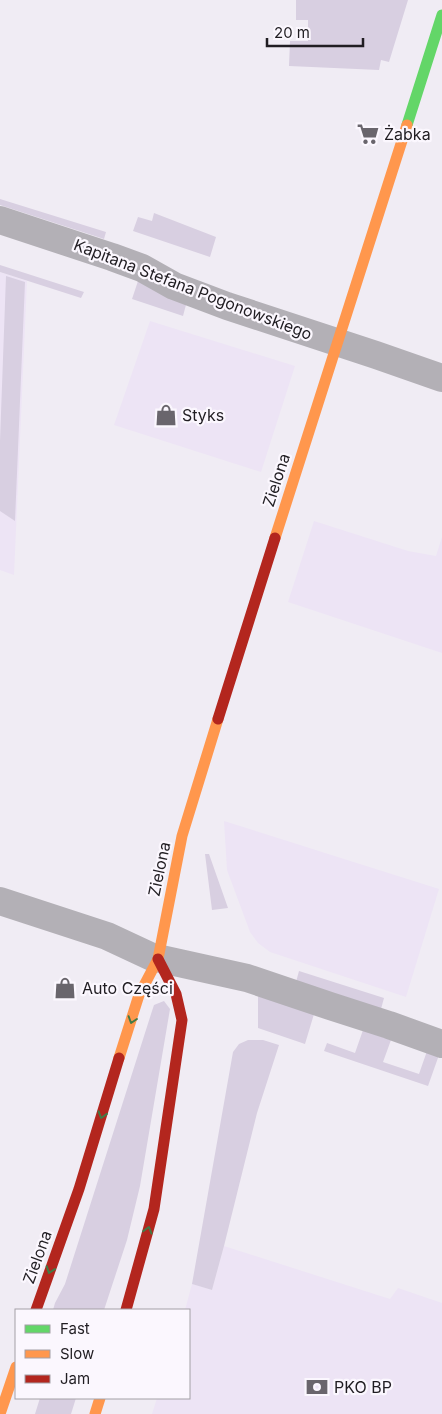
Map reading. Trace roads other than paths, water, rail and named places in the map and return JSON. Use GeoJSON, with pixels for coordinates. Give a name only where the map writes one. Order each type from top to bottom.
{"type":"FeatureCollection","features":[{"type":"Feature","properties":{"kind":"street","name":"Zielona"},"geometry":{"type":"LineString","coordinates":[[36,1309],[79,1189],[140,995],[158,959],[182,836],[193,796],[442,15]]}},
{"type":"Feature","properties":{"kind":"street","name":"Kapitana Stefana Pogonowskiego"},"geometry":{"type":"LineString","coordinates":[[0,220],[142,268],[174,286],[227,306],[376,354],[442,378]]}},
{"type":"Feature","properties":{"kind":"street"},"geometry":{"type":"LineString","coordinates":[[0,902],[107,936],[158,959],[247,978],[442,1044]]}},
{"type":"Feature","properties":{"kind":"street"},"geometry":{"type":"LineString","coordinates":[[126,1309],[154,1209],[182,1020],[176,994],[158,959]]}},
{"type":"Feature","properties":{"kind":"street"},"geometry":{"type":"LineString","coordinates":[[0,1414],[15,1370]]}},
{"type":"Feature","properties":{"kind":"street"},"geometry":{"type":"LineString","coordinates":[[95,1414],[100,1399]]}},
{"type":"Feature","properties":{"kind":"place","name":"Żabka"},"geometry":{"type":"Point","coordinates":[368,134]}},
{"type":"Feature","properties":{"kind":"place","name":"Styks"},"geometry":{"type":"Point","coordinates":[166,415]}},
{"type":"Feature","properties":{"kind":"place","name":"Auto Części"},"geometry":{"type":"Point","coordinates":[65,988]}},
{"type":"Feature","properties":{"kind":"place","name":"PKO BP"},"geometry":{"type":"Point","coordinates":[317,1387]}}]}
